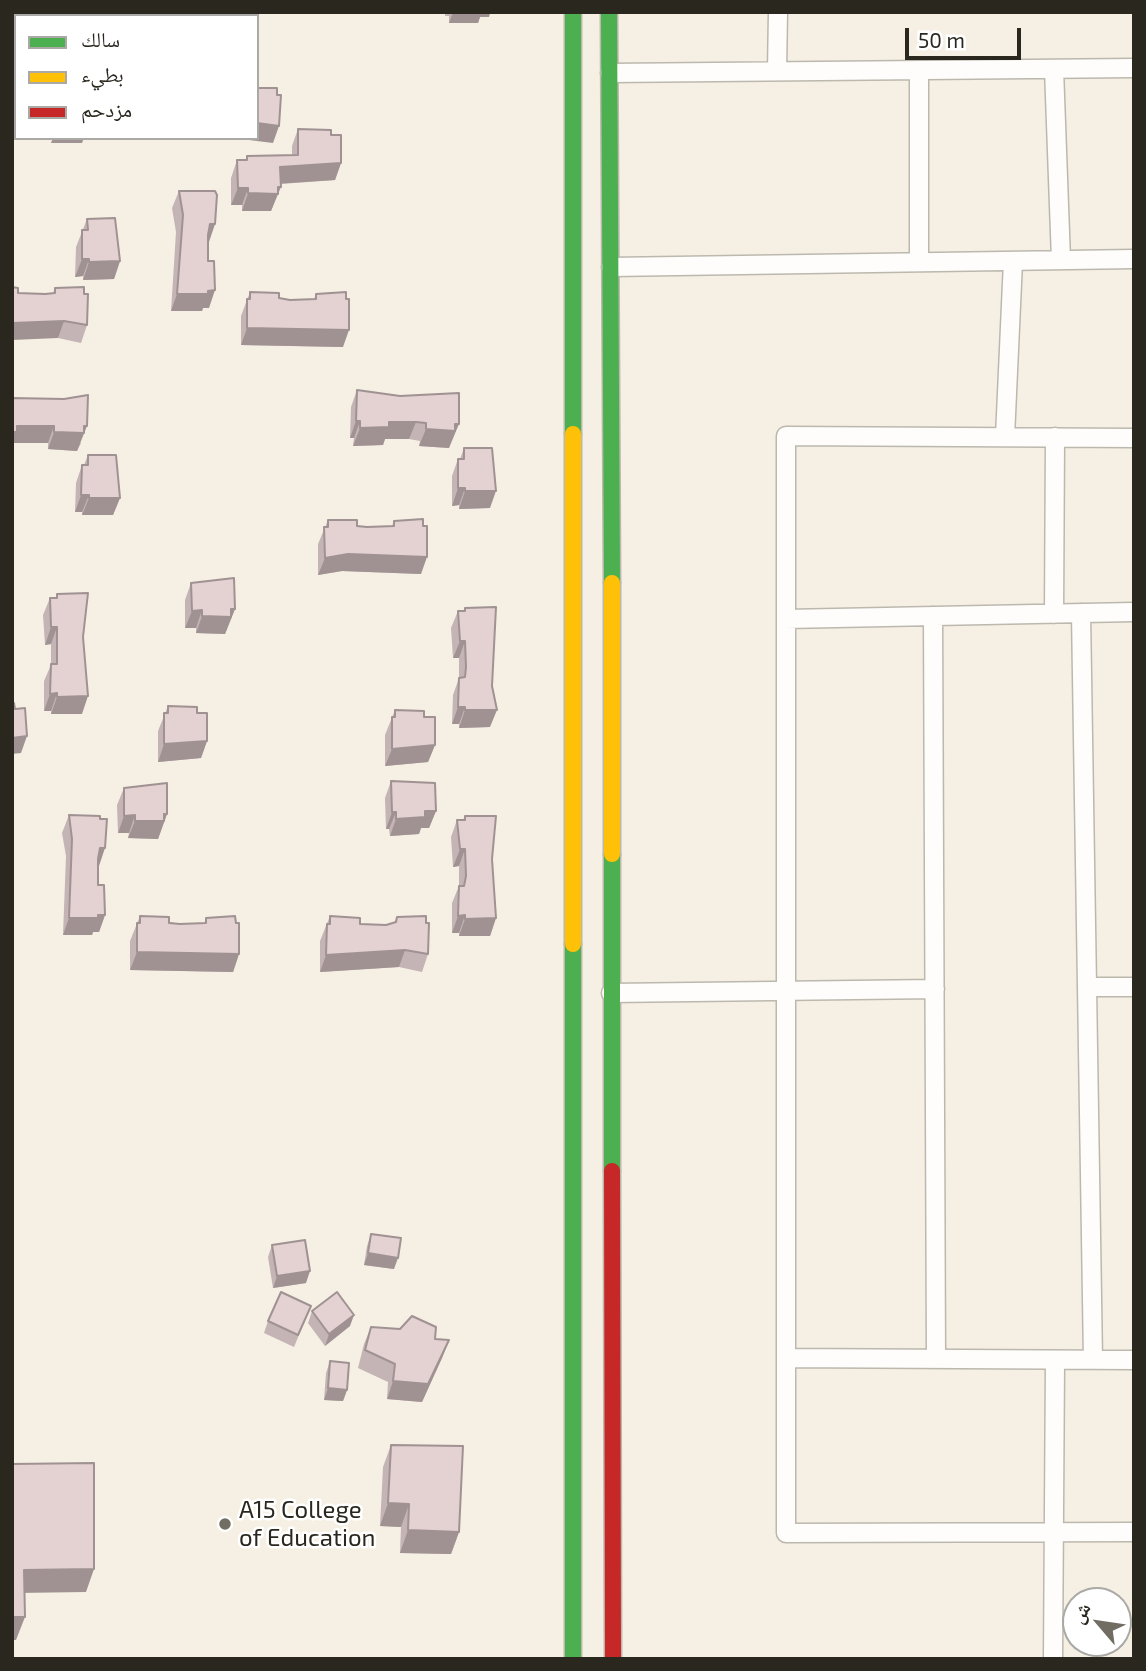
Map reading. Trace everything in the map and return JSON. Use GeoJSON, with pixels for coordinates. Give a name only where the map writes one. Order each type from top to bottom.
{"type":"FeatureCollection","features":[{"type":"Feature","properties":{"kind":"main road"},"geometry":{"type":"LineString","coordinates":[[573,12],[573,1659]]}},
{"type":"Feature","properties":{"kind":"main road"},"geometry":{"type":"LineString","coordinates":[[609,12],[614,536],[611,993],[614,1659]]}},
{"type":"Feature","properties":{"kind":"street"},"geometry":{"type":"LineString","coordinates":[[778,12],[778,71]]}},
{"type":"Feature","properties":{"kind":"street"},"geometry":{"type":"LineString","coordinates":[[610,73],[1134,68]]}},
{"type":"Feature","properties":{"kind":"street"},"geometry":{"type":"LineString","coordinates":[[1054,69],[1061,260]]}},
{"type":"Feature","properties":{"kind":"street"},"geometry":{"type":"LineString","coordinates":[[919,70],[919,262]]}},
{"type":"Feature","properties":{"kind":"street"},"geometry":{"type":"LineString","coordinates":[[611,267],[1134,259]]}},
{"type":"Feature","properties":{"kind":"street"},"geometry":{"type":"LineString","coordinates":[[1005,437],[1013,261]]}},
{"type":"Feature","properties":{"kind":"street"},"geometry":{"type":"LineString","coordinates":[[1134,438],[786,436],[786,1533],[1134,1532]]}},
{"type":"Feature","properties":{"kind":"street"},"geometry":{"type":"LineString","coordinates":[[1055,437],[1055,614]]}},
{"type":"Feature","properties":{"kind":"street"},"geometry":{"type":"LineString","coordinates":[[786,619],[1134,612]]}},
{"type":"Feature","properties":{"kind":"street"},"geometry":{"type":"LineString","coordinates":[[1081,613],[1093,1360]]}},
{"type":"Feature","properties":{"kind":"street"},"geometry":{"type":"LineString","coordinates":[[933,616],[936,1359]]}},
{"type":"Feature","properties":{"kind":"street"},"geometry":{"type":"LineString","coordinates":[[1087,987],[1134,987]]}},
{"type":"Feature","properties":{"kind":"street"},"geometry":{"type":"LineString","coordinates":[[611,993],[935,989]]}},
{"type":"Feature","properties":{"kind":"street"},"geometry":{"type":"LineString","coordinates":[[786,1357],[1134,1360]]}},
{"type":"Feature","properties":{"kind":"street"},"geometry":{"type":"LineString","coordinates":[[1053,1659],[1055,1360]]}},
{"type":"Feature","properties":{"kind":"building"},"geometry":{"type":"Polygon","coordinates":[[[180,12],[214,12],[214,14],[180,12]]]}},
{"type":"Feature","properties":{"kind":"building"},"geometry":{"type":"Polygon","coordinates":[[[259,88],[277,88],[277,95],[281,95],[279,126],[259,123],[259,88]]]}},
{"type":"Feature","properties":{"kind":"building"},"geometry":{"type":"Polygon","coordinates":[[[298,129],[331,130],[331,135],[341,135],[341,163],[280,167],[281,187],[278,187],[278,194],[248,193],[248,188],[238,188],[237,160],[247,160],[247,156],[298,155],[298,129]]]}},
{"type":"Feature","properties":{"kind":"building"},"geometry":{"type":"Polygon","coordinates":[[[179,191],[215,191],[217,195],[215,224],[210,224],[208,235],[208,261],[214,261],[215,290],[208,291],[208,294],[177,294],[183,215],[179,191]]]}},
{"type":"Feature","properties":{"kind":"building"},"geometry":{"type":"Polygon","coordinates":[[[115,218],[120,261],[89,262],[89,259],[82,259],[82,230],[88,230],[87,219],[115,218]]]}},
{"type":"Feature","properties":{"kind":"building"},"geometry":{"type":"Polygon","coordinates":[[[12,287],[18,288],[18,293],[45,294],[55,293],[55,288],[84,287],[84,294],[88,294],[87,325],[64,321],[12,323],[12,287]]]}},
{"type":"Feature","properties":{"kind":"building"},"geometry":{"type":"Polygon","coordinates":[[[250,292],[279,293],[279,298],[290,300],[316,299],[316,294],[346,292],[346,299],[349,299],[349,330],[247,328],[247,299],[250,299],[250,292]]]}},
{"type":"Feature","properties":{"kind":"building"},"geometry":{"type":"Polygon","coordinates":[[[357,390],[400,396],[459,393],[459,424],[455,424],[455,431],[426,429],[426,423],[416,422],[389,422],[389,427],[360,428],[360,421],[356,421],[357,390]]]}},
{"type":"Feature","properties":{"kind":"building"},"geometry":{"type":"Polygon","coordinates":[[[88,395],[87,426],[84,426],[84,433],[54,432],[54,426],[17,426],[17,432],[12,432],[12,398],[64,399],[88,395]]]}},
{"type":"Feature","properties":{"kind":"building"},"geometry":{"type":"Polygon","coordinates":[[[464,448],[492,448],[496,491],[465,491],[465,488],[458,488],[458,459],[464,459],[464,448]]]}},
{"type":"Feature","properties":{"kind":"building"},"geometry":{"type":"Polygon","coordinates":[[[88,455],[116,455],[120,498],[89,498],[89,495],[81,495],[82,465],[88,465],[88,455]]]}},
{"type":"Feature","properties":{"kind":"building"},"geometry":{"type":"Polygon","coordinates":[[[423,519],[423,526],[427,526],[427,557],[348,554],[325,558],[324,527],[328,527],[328,520],[357,520],[357,526],[367,527],[394,526],[394,521],[423,519]]]}},
{"type":"Feature","properties":{"kind":"building"},"geometry":{"type":"Polygon","coordinates":[[[234,578],[235,609],[231,609],[231,617],[202,616],[202,610],[192,611],[191,583],[234,578]]]}},
{"type":"Feature","properties":{"kind":"building"},"geometry":{"type":"Polygon","coordinates":[[[88,593],[83,637],[88,696],[57,697],[57,693],[50,694],[51,664],[57,664],[57,627],[51,627],[50,598],[57,598],[57,594],[88,593]]]}},
{"type":"Feature","properties":{"kind":"building"},"geometry":{"type":"Polygon","coordinates":[[[496,607],[492,686],[497,710],[465,710],[465,707],[458,707],[459,678],[465,677],[466,667],[465,641],[460,641],[458,611],[465,611],[465,608],[496,607]]]}},
{"type":"Feature","properties":{"kind":"building"},"geometry":{"type":"Polygon","coordinates":[[[12,703],[15,709],[25,708],[27,736],[12,738],[12,703]]]}},
{"type":"Feature","properties":{"kind":"building"},"geometry":{"type":"Polygon","coordinates":[[[168,706],[197,707],[197,713],[207,713],[207,741],[164,744],[164,713],[168,713],[168,706]]]}},
{"type":"Feature","properties":{"kind":"building"},"geometry":{"type":"Polygon","coordinates":[[[395,710],[424,711],[424,717],[435,717],[435,745],[392,749],[392,717],[395,717],[395,710]]]}},
{"type":"Feature","properties":{"kind":"building"},"geometry":{"type":"Polygon","coordinates":[[[391,781],[435,783],[436,811],[425,811],[425,817],[396,819],[396,812],[392,812],[391,781]]]}},
{"type":"Feature","properties":{"kind":"building"},"geometry":{"type":"Polygon","coordinates":[[[167,783],[167,814],[164,814],[164,821],[135,821],[135,815],[124,816],[124,788],[167,783]]]}},
{"type":"Feature","properties":{"kind":"building"},"geometry":{"type":"Polygon","coordinates":[[[69,815],[100,816],[100,819],[107,819],[105,848],[100,848],[98,859],[98,885],[104,885],[105,915],[98,915],[98,918],[69,918],[72,839],[69,815]]]}},
{"type":"Feature","properties":{"kind":"building"},"geometry":{"type":"Polygon","coordinates":[[[465,816],[496,816],[492,859],[496,918],[465,919],[465,915],[458,916],[459,886],[464,886],[466,876],[465,849],[460,849],[457,820],[465,820],[465,816]]]}},
{"type":"Feature","properties":{"kind":"building"},"geometry":{"type":"Polygon","coordinates":[[[140,916],[169,917],[169,923],[180,924],[206,923],[206,918],[235,916],[236,923],[239,923],[239,954],[137,952],[137,923],[140,923],[140,916]]]}},
{"type":"Feature","properties":{"kind":"building"},"geometry":{"type":"Polygon","coordinates":[[[330,916],[360,918],[360,924],[386,925],[396,922],[397,917],[426,916],[426,923],[429,923],[428,954],[405,950],[326,955],[327,924],[330,924],[330,916]]]}},
{"type":"Feature","properties":{"kind":"building"},"geometry":{"type":"Polygon","coordinates":[[[371,1234],[401,1238],[398,1258],[368,1253],[371,1234]]]}},
{"type":"Feature","properties":{"kind":"building"},"geometry":{"type":"Polygon","coordinates":[[[305,1240],[310,1271],[277,1276],[272,1245],[305,1240]]]}},
{"type":"Feature","properties":{"kind":"building"},"geometry":{"type":"Polygon","coordinates":[[[281,1292],[311,1306],[298,1335],[268,1321],[281,1292]]]}},
{"type":"Feature","properties":{"kind":"building"},"geometry":{"type":"Polygon","coordinates":[[[337,1292],[354,1315],[329,1334],[312,1311],[337,1292]]]}},
{"type":"Feature","properties":{"kind":"building"},"geometry":{"type":"Polygon","coordinates":[[[412,1316],[436,1327],[435,1339],[449,1340],[428,1384],[393,1381],[395,1364],[365,1350],[371,1327],[400,1329],[412,1316]]]}},
{"type":"Feature","properties":{"kind":"building"},"geometry":{"type":"Polygon","coordinates":[[[330,1361],[349,1363],[347,1390],[328,1388],[330,1361]]]}},
{"type":"Feature","properties":{"kind":"building"},"geometry":{"type":"Polygon","coordinates":[[[391,1445],[463,1446],[459,1532],[408,1530],[409,1504],[388,1503],[391,1445]]]}},
{"type":"Feature","properties":{"kind":"building"},"geometry":{"type":"Polygon","coordinates":[[[94,1463],[94,1569],[24,1570],[25,1617],[12,1617],[12,1464],[94,1463]]]}},
{"type":"Feature","properties":{"kind":"traffic: fast"},"geometry":{"type":"LineString","coordinates":[[573,12],[573,434]]}},
{"type":"Feature","properties":{"kind":"traffic: fast"},"geometry":{"type":"LineString","coordinates":[[609,12],[612,583]]}},
{"type":"Feature","properties":{"kind":"traffic: fast"},"geometry":{"type":"LineString","coordinates":[[612,854],[612,1171]]}},
{"type":"Feature","properties":{"kind":"traffic: fast"},"geometry":{"type":"LineString","coordinates":[[573,944],[573,1659]]}},
{"type":"Feature","properties":{"kind":"traffic: slow"},"geometry":{"type":"LineString","coordinates":[[573,434],[573,944]]}},
{"type":"Feature","properties":{"kind":"traffic: slow"},"geometry":{"type":"LineString","coordinates":[[612,583],[612,854]]}},
{"type":"Feature","properties":{"kind":"traffic: jam"},"geometry":{"type":"LineString","coordinates":[[612,1171],[613,1659]]}},
{"type":"Feature","properties":{"kind":"place","name":"A15 College of Education"},"geometry":{"type":"Point","coordinates":[225,1524]}}]}
